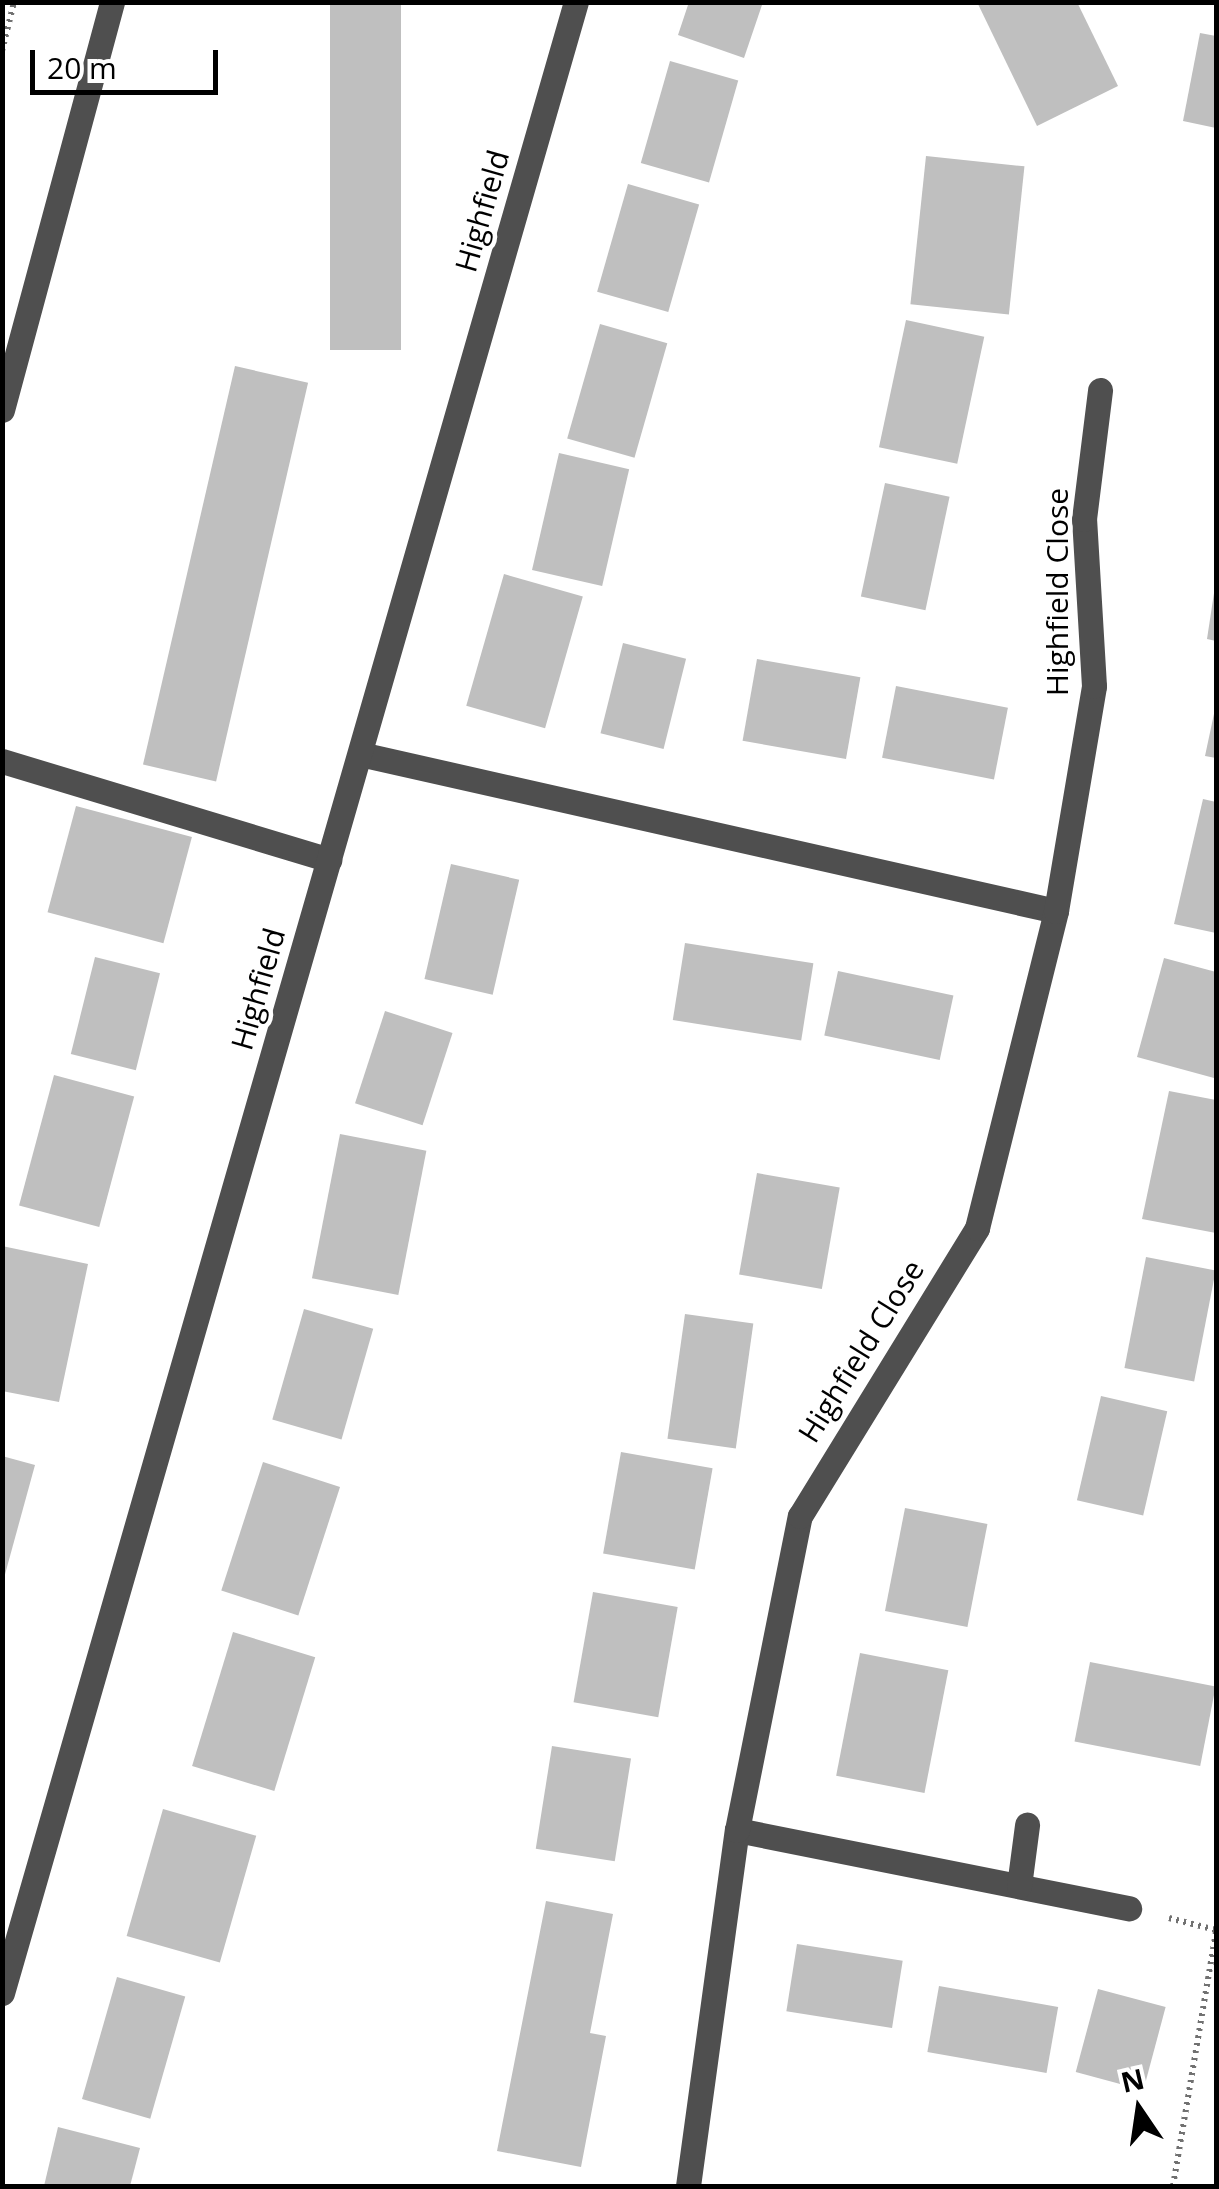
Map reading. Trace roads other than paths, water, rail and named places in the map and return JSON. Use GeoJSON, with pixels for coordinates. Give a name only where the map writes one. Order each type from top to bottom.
{"type":"FeatureCollection","features":[{"type":"Feature","properties":{"kind":"street"},"geometry":{"type":"LineString","coordinates":[[2,410],[112,2]]}},
{"type":"Feature","properties":{"kind":"street","name":"Highfield"},"geometry":{"type":"LineString","coordinates":[[2,1993],[576,2]]}},
{"type":"Feature","properties":{"kind":"street","name":"Highfield Close"},"geometry":{"type":"LineString","coordinates":[[688,2186],[737,1830],[800,1516],[976,1228],[1056,910],[1094,686],[1084,519],[1100,390]]}},
{"type":"Feature","properties":{"kind":"street"},"geometry":{"type":"LineString","coordinates":[[360,754],[1056,910]]}},
{"type":"Feature","properties":{"kind":"street"},"geometry":{"type":"LineString","coordinates":[[2,760],[330,860]]}},
{"type":"Feature","properties":{"kind":"street"},"geometry":{"type":"LineString","coordinates":[[1018,1886],[1027,1825]]}},
{"type":"Feature","properties":{"kind":"street"},"geometry":{"type":"LineString","coordinates":[[737,1830],[1128,1908]]}}]}
